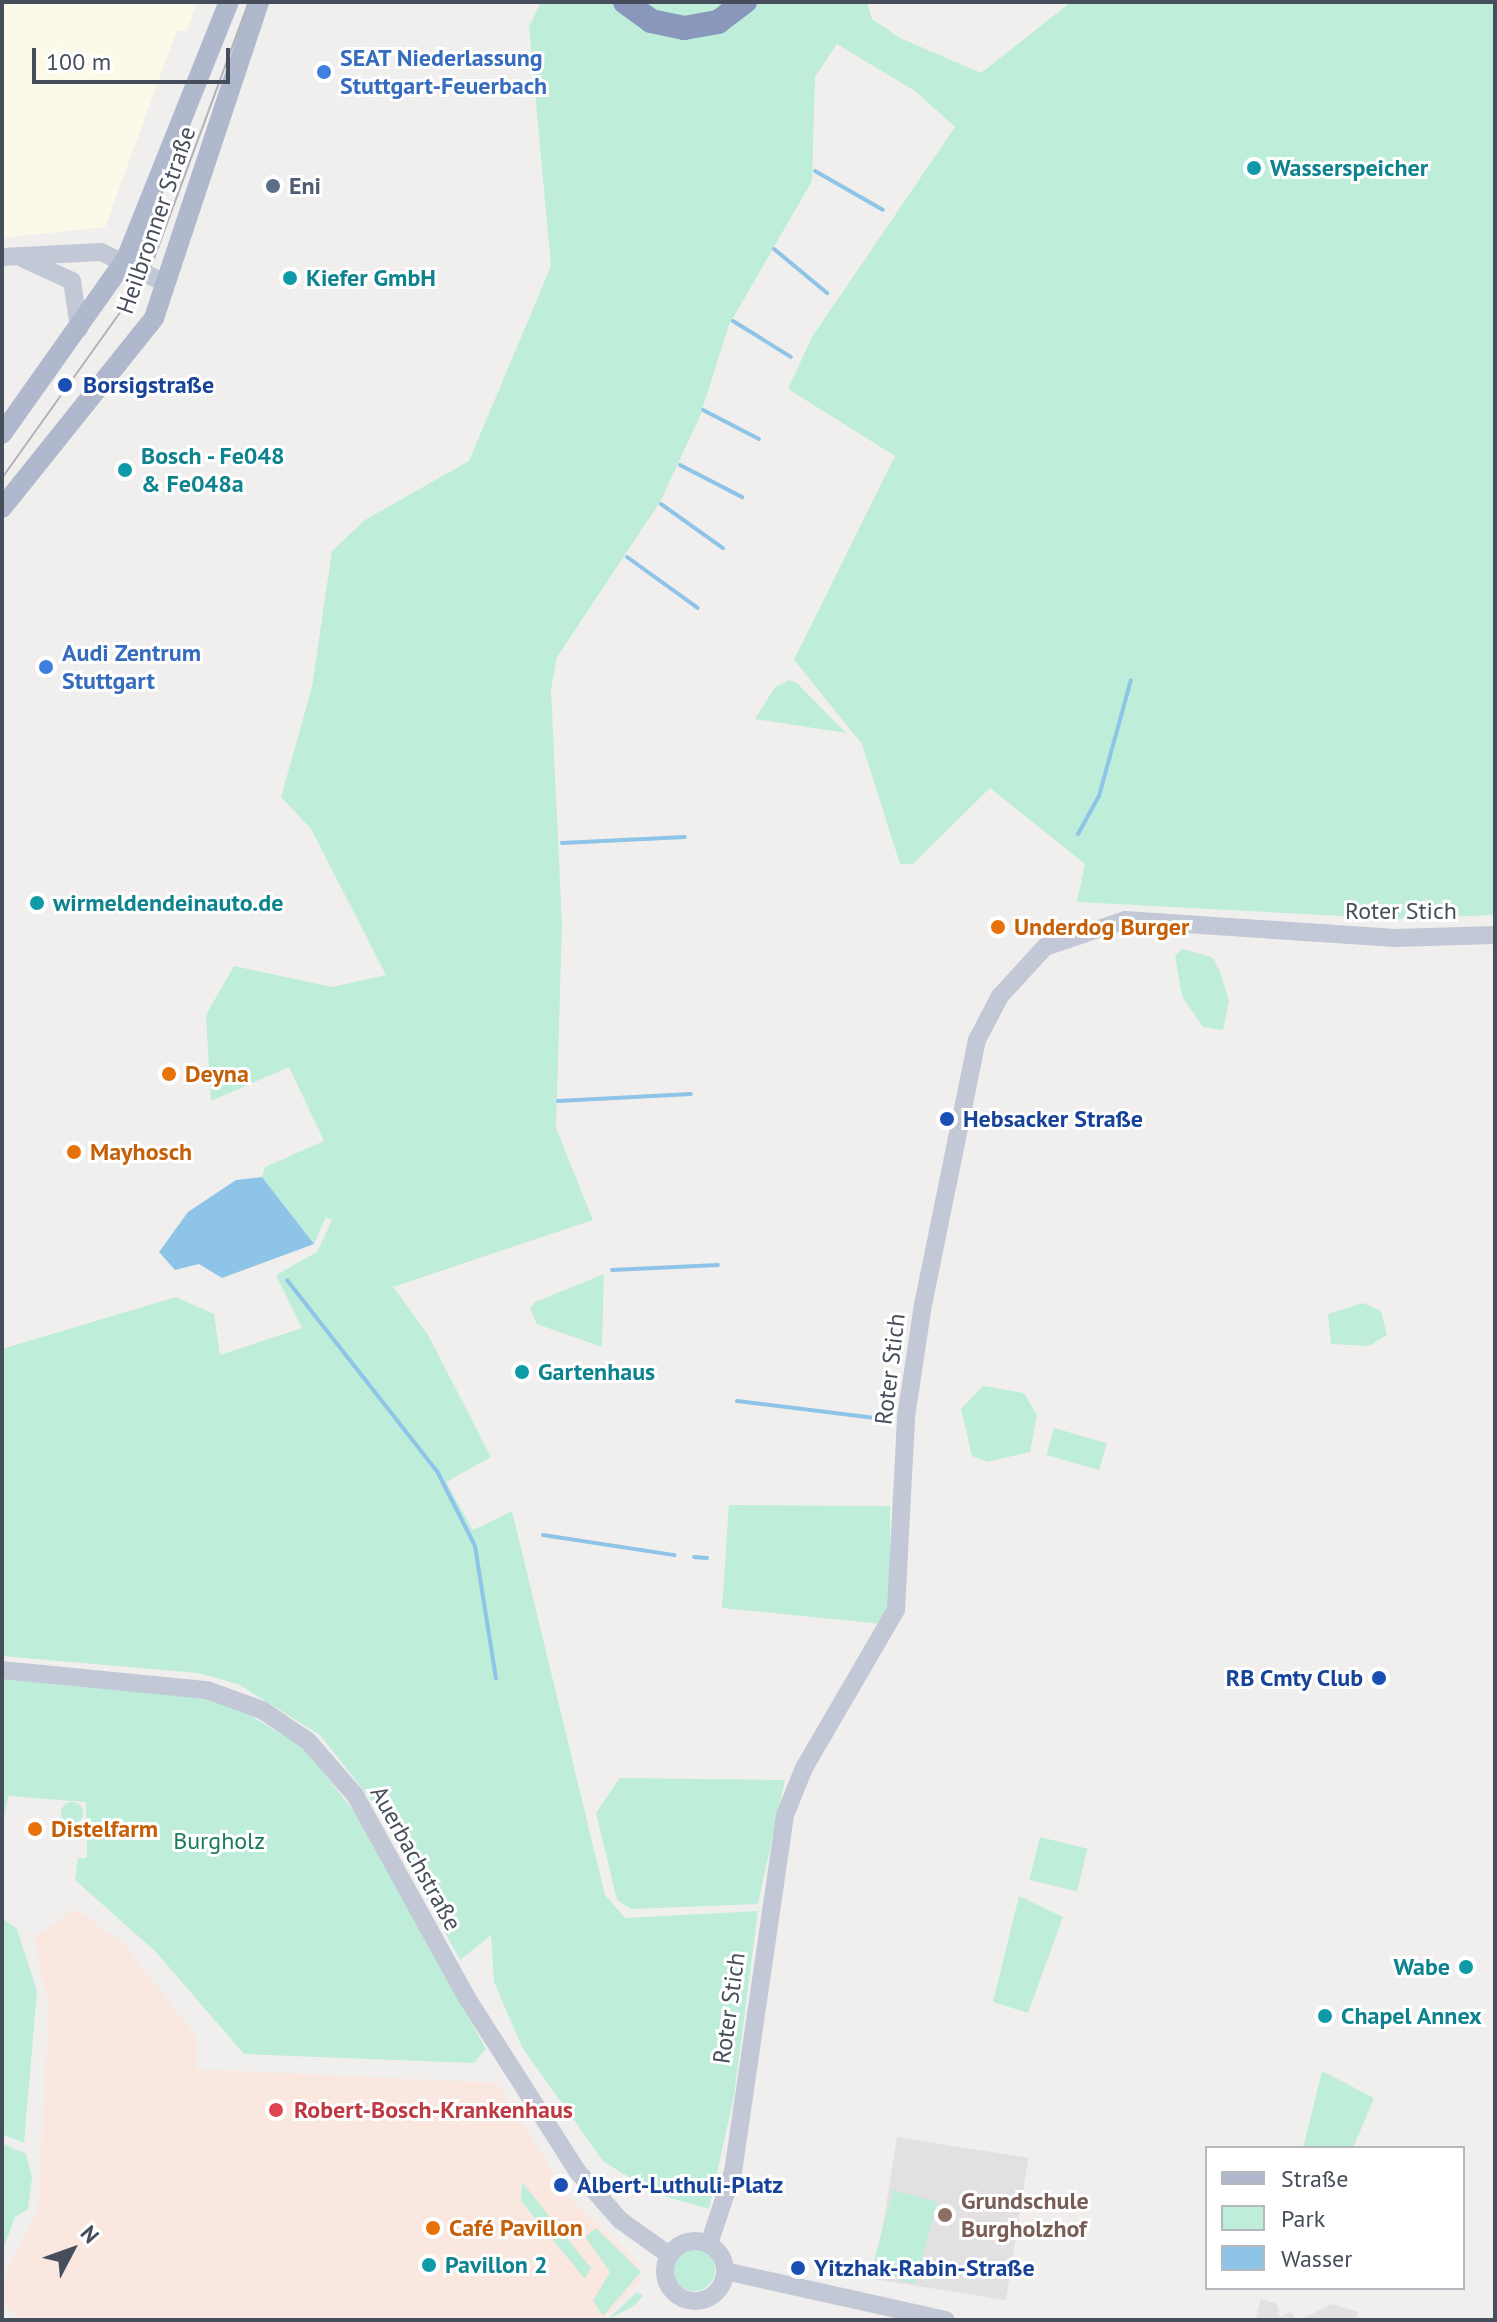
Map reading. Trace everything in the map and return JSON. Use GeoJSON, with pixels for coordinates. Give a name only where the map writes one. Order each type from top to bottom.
{"type":"FeatureCollection","features":[{"type":"Feature","properties":{"kind":"highway"},"geometry":{"type":"LineString","coordinates":[[625,2],[651,21],[684,28],[718,22],[745,2]]}},
{"type":"Feature","properties":{"kind":"main road","name":"Heilbronner Straße"},"geometry":{"type":"LineString","coordinates":[[2,434],[126,259],[229,2]]}},
{"type":"Feature","properties":{"kind":"main road","name":"Heilbronner Straße"},"geometry":{"type":"LineString","coordinates":[[2,508],[148,328],[259,2]]}},
{"type":"Feature","properties":{"kind":"street"},"geometry":{"type":"LineString","coordinates":[[9,256],[85,250],[126,259],[165,283]]}},
{"type":"Feature","properties":{"kind":"street"},"geometry":{"type":"LineString","coordinates":[[9,256],[72,281],[79,328]]}},
{"type":"Feature","properties":{"kind":"street","name":"Roter Stich"},"geometry":{"type":"LineString","coordinates":[[709,2244],[733,2172],[785,1815],[804,1768],[896,1610],[906,1417],[926,1290],[977,1040],[1000,996],[1045,947],[1125,920],[1395,938],[1495,935]]}},
{"type":"Feature","properties":{"kind":"street","name":"Auerbachstraße"},"geometry":{"type":"LineString","coordinates":[[2,1670],[207,1690],[262,1710],[308,1741],[355,1795],[467,1998],[569,2159],[613,2214],[669,2255]]}},
{"type":"Feature","properties":{"kind":"street"},"geometry":{"type":"LineString","coordinates":[[725,2271],[711,2297],[689,2301],[666,2281],[669,2255],[690,2241],[709,2244],[725,2271],[946,2320]]}},
{"type":"Feature","properties":{"kind":"shaded area"},"geometry":{"type":"Polygon","coordinates":[[[2,2],[197,2],[187,31],[177,30],[105,227],[2,238],[2,2]]]}},
{"type":"Feature","properties":{"kind":"shaded area","name":"Robert-Bosch-Krankenhaus"},"geometry":{"type":"Polygon","coordinates":[[[75,1909],[122,1942],[197,2037],[196,2069],[497,2083],[568,2196],[641,2266],[640,2281],[603,2320],[22,2320],[2,2303],[2,2282],[38,2210],[49,2006],[34,1938],[75,1909]]]}},
{"type":"Feature","properties":{"kind":"shaded area","name":"Grundschule Burgholzhof"},"geometry":{"type":"Polygon","coordinates":[[[897,2137],[1028,2158],[1006,2300],[874,2279],[897,2137]]]}},
{"type":"Feature","properties":{"kind":"shaded area"},"geometry":{"type":"Polygon","coordinates":[[[1261,2299],[1277,2304],[1280,2317],[1290,2312],[1298,2320],[1255,2320],[1261,2299]]]}},
{"type":"Feature","properties":{"kind":"shaded area"},"geometry":{"type":"Polygon","coordinates":[[[1331,2304],[1359,2312],[1356,2320],[1300,2320],[1331,2304]]]}},
{"type":"Feature","properties":{"kind":"green space"},"geometry":{"type":"Polygon","coordinates":[[[541,2],[867,2],[872,19],[900,38],[981,73],[1071,2],[1495,2],[1495,915],[1399,919],[1077,902],[1085,864],[990,788],[913,864],[900,864],[862,744],[794,660],[895,456],[788,389],[812,337],[955,127],[915,91],[837,44],[815,77],[812,181],[729,325],[700,416],[660,502],[557,657],[551,689],[562,924],[556,1128],[593,1220],[393,1287],[427,1333],[491,1457],[446,1482],[473,1530],[512,1511],[605,1895],[625,1918],[758,1911],[734,2096],[709,2209],[656,2194],[603,2161],[522,2047],[494,1982],[491,1935],[460,1960],[376,1806],[320,1735],[238,1684],[198,1673],[2,1656],[2,1349],[176,1297],[214,1314],[220,1355],[302,1328],[276,1275],[317,1252],[332,1220],[326,1217],[314,1244],[262,1177],[265,1167],[324,1141],[289,1067],[211,1101],[206,1015],[234,966],[332,987],[386,975],[311,829],[281,797],[312,687],[332,551],[365,520],[469,461],[551,266],[529,27],[541,2]]]}},
{"type":"Feature","properties":{"kind":"green space"},"geometry":{"type":"Polygon","coordinates":[[[789,680],[797,683],[846,733],[755,719],[775,687],[789,680]]]}},
{"type":"Feature","properties":{"kind":"green space"},"geometry":{"type":"Polygon","coordinates":[[[1182,949],[1212,957],[1220,972],[1229,1001],[1223,1030],[1203,1027],[1182,996],[1175,956],[1182,949]]]}},
{"type":"Feature","properties":{"kind":"green space"},"geometry":{"type":"Polygon","coordinates":[[[604,1274],[602,1347],[537,1324],[530,1309],[535,1302],[604,1274]]]}},
{"type":"Feature","properties":{"kind":"green space"},"geometry":{"type":"Polygon","coordinates":[[[1363,1303],[1381,1311],[1387,1335],[1369,1346],[1331,1344],[1328,1314],[1363,1303]]]}},
{"type":"Feature","properties":{"kind":"green space"},"geometry":{"type":"Polygon","coordinates":[[[983,1386],[1024,1393],[1037,1415],[1030,1452],[987,1462],[972,1456],[961,1409],[983,1386]]]}},
{"type":"Feature","properties":{"kind":"green space"},"geometry":{"type":"Polygon","coordinates":[[[1054,1428],[1107,1443],[1099,1470],[1046,1455],[1054,1428]]]}},
{"type":"Feature","properties":{"kind":"green space"},"geometry":{"type":"Polygon","coordinates":[[[729,1505],[890,1506],[890,1603],[882,1624],[722,1608],[729,1505]]]}},
{"type":"Feature","properties":{"kind":"green space","name":"Burgholz"},"geometry":{"type":"Polygon","coordinates":[[[2,1675],[191,1692],[228,1702],[306,1749],[364,1825],[486,2049],[474,2063],[244,2054],[156,1952],[75,1880],[78,1858],[87,1858],[86,1802],[8,1796],[2,1833],[2,1675]]]}},
{"type":"Feature","properties":{"kind":"green space"},"geometry":{"type":"Polygon","coordinates":[[[620,1778],[785,1780],[758,1904],[631,1909],[617,1900],[596,1813],[620,1778]]]}},
{"type":"Feature","properties":{"kind":"green space"},"geometry":{"type":"Polygon","coordinates":[[[72,1802],[80,1805],[83,1813],[80,1821],[72,1824],[64,1821],[61,1813],[64,1805],[72,1802]]]}},
{"type":"Feature","properties":{"kind":"green space"},"geometry":{"type":"Polygon","coordinates":[[[1040,1837],[1088,1849],[1077,1892],[1029,1880],[1040,1837]]]}},
{"type":"Feature","properties":{"kind":"green space"},"geometry":{"type":"Polygon","coordinates":[[[1019,1896],[1063,1917],[1028,2013],[993,2002],[1019,1896]]]}},
{"type":"Feature","properties":{"kind":"green space"},"geometry":{"type":"Polygon","coordinates":[[[2,1918],[17,1929],[37,1991],[24,2143],[2,2134],[2,1918]]]}},
{"type":"Feature","properties":{"kind":"green space"},"geometry":{"type":"Polygon","coordinates":[[[1322,2071],[1374,2098],[1354,2146],[1303,2146],[1322,2071]]]}},
{"type":"Feature","properties":{"kind":"green space"},"geometry":{"type":"Polygon","coordinates":[[[2,2143],[26,2154],[32,2177],[28,2209],[15,2217],[2,2252],[2,2143]]]}},
{"type":"Feature","properties":{"kind":"green space"},"geometry":{"type":"Polygon","coordinates":[[[522,2182],[591,2268],[585,2279],[521,2201],[522,2182]]]}},
{"type":"Feature","properties":{"kind":"green space"},"geometry":{"type":"Polygon","coordinates":[[[893,2190],[937,2202],[915,2284],[871,2272],[893,2190]]]}},
{"type":"Feature","properties":{"kind":"green space"},"geometry":{"type":"Polygon","coordinates":[[[596,2228],[641,2272],[603,2316],[593,2301],[610,2272],[585,2237],[596,2228]]]}},
{"type":"Feature","properties":{"kind":"green space"},"geometry":{"type":"Polygon","coordinates":[[[694,2249],[709,2255],[715,2270],[709,2285],[694,2291],[679,2285],[673,2270],[679,2255],[694,2249]]]}},
{"type":"Feature","properties":{"kind":"green space"},"geometry":{"type":"Polygon","coordinates":[[[637,2292],[643,2296],[635,2305],[607,2320],[637,2292]]]}},
{"type":"Feature","properties":{"kind":"water"},"geometry":{"type":"Polygon","coordinates":[[[262,1177],[314,1244],[222,1278],[199,1264],[175,1270],[159,1252],[188,1212],[236,1180],[262,1177]]]}},
{"type":"Feature","properties":{"kind":"waterway"},"geometry":{"type":"LineString","coordinates":[[815,171],[883,210]]}},
{"type":"Feature","properties":{"kind":"waterway"},"geometry":{"type":"LineString","coordinates":[[774,249],[827,293]]}},
{"type":"Feature","properties":{"kind":"waterway"},"geometry":{"type":"LineString","coordinates":[[733,321],[791,357]]}},
{"type":"Feature","properties":{"kind":"waterway"},"geometry":{"type":"LineString","coordinates":[[703,410],[759,439]]}},
{"type":"Feature","properties":{"kind":"waterway"},"geometry":{"type":"LineString","coordinates":[[680,465],[742,497]]}},
{"type":"Feature","properties":{"kind":"waterway"},"geometry":{"type":"LineString","coordinates":[[661,504],[723,548]]}},
{"type":"Feature","properties":{"kind":"waterway"},"geometry":{"type":"LineString","coordinates":[[627,557],[698,608]]}},
{"type":"Feature","properties":{"kind":"waterway"},"geometry":{"type":"LineString","coordinates":[[1078,834],[1099,796],[1131,680]]}},
{"type":"Feature","properties":{"kind":"waterway"},"geometry":{"type":"LineString","coordinates":[[562,843],[685,837]]}},
{"type":"Feature","properties":{"kind":"waterway"},"geometry":{"type":"LineString","coordinates":[[558,1101],[691,1094]]}},
{"type":"Feature","properties":{"kind":"waterway"},"geometry":{"type":"LineString","coordinates":[[612,1270],[718,1265]]}},
{"type":"Feature","properties":{"kind":"waterway"},"geometry":{"type":"LineString","coordinates":[[287,1280],[437,1471],[475,1546],[496,1678]]}},
{"type":"Feature","properties":{"kind":"waterway"},"geometry":{"type":"LineString","coordinates":[[737,1401],[875,1418]]}},
{"type":"Feature","properties":{"kind":"waterway"},"geometry":{"type":"LineString","coordinates":[[543,1535],[674,1555]]}},
{"type":"Feature","properties":{"kind":"waterway"},"geometry":{"type":"LineString","coordinates":[[694,1557],[707,1558]]}},
{"type":"Feature","properties":{"kind":"tram line"},"geometry":{"type":"LineString","coordinates":[[2,478],[149,272],[249,2]]}},
{"type":"Feature","properties":{"kind":"place","name":"SEAT Niederlassung Stuttgart-Feuerbach"},"geometry":{"type":"Point","coordinates":[324,72]}},
{"type":"Feature","properties":{"kind":"place","name":"Wasserspeicher"},"geometry":{"type":"Point","coordinates":[1254,168]}},
{"type":"Feature","properties":{"kind":"place","name":"Eni"},"geometry":{"type":"Point","coordinates":[273,186]}},
{"type":"Feature","properties":{"kind":"place","name":"Kiefer GmbH"},"geometry":{"type":"Point","coordinates":[290,278]}},
{"type":"Feature","properties":{"kind":"place","name":"Borsigstraße"},"geometry":{"type":"Point","coordinates":[65,385]}},
{"type":"Feature","properties":{"kind":"place","name":"Bosch - Fe048 & Fe048a"},"geometry":{"type":"Point","coordinates":[125,470]}},
{"type":"Feature","properties":{"kind":"place","name":"Audi Zentrum Stuttgart"},"geometry":{"type":"Point","coordinates":[46,667]}},
{"type":"Feature","properties":{"kind":"place","name":"wirmeldendeinauto.de"},"geometry":{"type":"Point","coordinates":[37,903]}},
{"type":"Feature","properties":{"kind":"place","name":"Underdog Burger"},"geometry":{"type":"Point","coordinates":[998,927]}},
{"type":"Feature","properties":{"kind":"place","name":"Deyna"},"geometry":{"type":"Point","coordinates":[169,1074]}},
{"type":"Feature","properties":{"kind":"place","name":"Hebsacker Straße"},"geometry":{"type":"Point","coordinates":[947,1119]}},
{"type":"Feature","properties":{"kind":"place","name":"Mayhosch"},"geometry":{"type":"Point","coordinates":[74,1152]}},
{"type":"Feature","properties":{"kind":"place","name":"Gartenhaus"},"geometry":{"type":"Point","coordinates":[522,1372]}},
{"type":"Feature","properties":{"kind":"place","name":"RB Cmty Club"},"geometry":{"type":"Point","coordinates":[1379,1678]}},
{"type":"Feature","properties":{"kind":"place","name":"Distelfarm"},"geometry":{"type":"Point","coordinates":[35,1829]}},
{"type":"Feature","properties":{"kind":"place","name":"Wabe"},"geometry":{"type":"Point","coordinates":[1466,1967]}},
{"type":"Feature","properties":{"kind":"place","name":"Chapel Annex"},"geometry":{"type":"Point","coordinates":[1325,2016]}},
{"type":"Feature","properties":{"kind":"place","name":"Robert-Bosch-Krankenhaus"},"geometry":{"type":"Point","coordinates":[276,2110]}},
{"type":"Feature","properties":{"kind":"place","name":"Albert-Luthuli-Platz"},"geometry":{"type":"Point","coordinates":[561,2185]}},
{"type":"Feature","properties":{"kind":"place","name":"Grundschule Burgholzhof"},"geometry":{"type":"Point","coordinates":[945,2215]}},
{"type":"Feature","properties":{"kind":"place","name":"Café Pavillon"},"geometry":{"type":"Point","coordinates":[433,2228]}},
{"type":"Feature","properties":{"kind":"place","name":"Pavillon 2"},"geometry":{"type":"Point","coordinates":[429,2265]}},
{"type":"Feature","properties":{"kind":"place","name":"Yitzhak-Rabin-Straße"},"geometry":{"type":"Point","coordinates":[798,2268]}}]}
